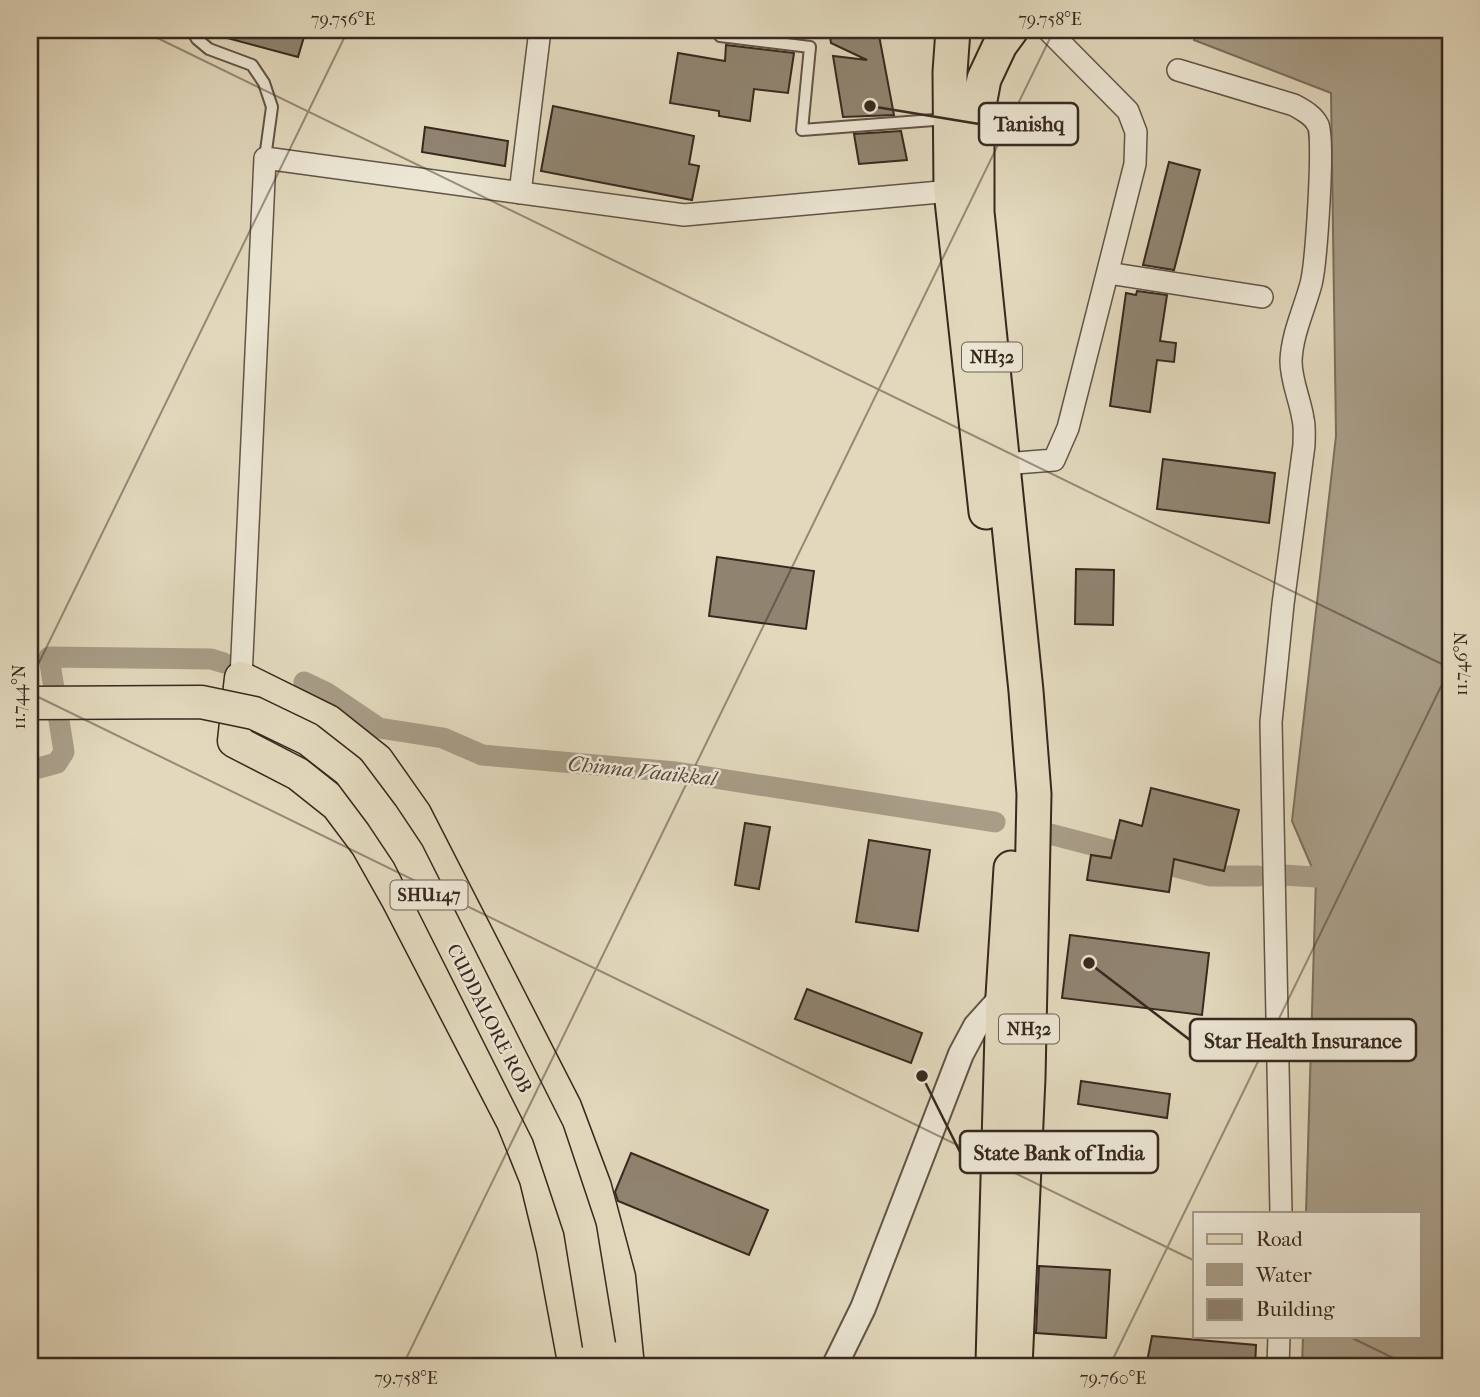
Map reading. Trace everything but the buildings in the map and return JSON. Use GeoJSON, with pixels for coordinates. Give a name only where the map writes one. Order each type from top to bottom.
{"type":"FeatureCollection","features":[{"type":"Feature","properties":{"kind":"highway","name":"NH32"},"geometry":{"type":"LineString","coordinates":[[953,30],[951,191],[980,465],[1010,693],[1016,783],[1003,996],[993,1367]]}},
{"type":"Feature","properties":{"kind":"highway","name":"NH32"},"geometry":{"type":"LineString","coordinates":[[1011,30],[1000,45],[984,79],[977,116],[977,212],[1034,794],[1028,1078],[1015,1367]]}},
{"type":"Feature","properties":{"kind":"main road"},"geometry":{"type":"LineString","coordinates":[[575,1367],[539,1190],[513,1122],[367,845],[337,805],[298,774],[234,741],[241,678],[328,721],[377,760],[415,814],[565,1107],[595,1187],[619,1277],[628,1367]]}},
{"type":"Feature","properties":{"kind":"main road","name":"CUDDALORE ROB"},"geometry":{"type":"LineString","coordinates":[[30,703],[201,702],[254,713],[308,739],[349,771],[383,815],[408,854],[548,1133],[580,1229],[600,1356]]}},
{"type":"Feature","properties":{"kind":"street"},"geometry":{"type":"LineString","coordinates":[[520,193],[540,30]]}},
{"type":"Feature","properties":{"kind":"street"},"geometry":{"type":"LineString","coordinates":[[1003,464],[1054,460],[1068,428],[1135,164],[1136,132],[1128,111],[1048,30]]}},
{"type":"Feature","properties":{"kind":"street"},"geometry":{"type":"LineString","coordinates":[[1178,70],[1283,101],[1308,113],[1319,126],[1321,147],[1316,253],[1311,283],[1294,338],[1291,362],[1294,388],[1304,421],[1304,445],[1271,722],[1281,1212]]}},
{"type":"Feature","properties":{"kind":"street"},"geometry":{"type":"LineString","coordinates":[[241,678],[265,158],[684,215],[951,191]]}},
{"type":"Feature","properties":{"kind":"street"},"geometry":{"type":"LineString","coordinates":[[1108,273],[1262,298]]}},
{"type":"Feature","properties":{"kind":"street"},"geometry":{"type":"LineString","coordinates":[[834,1367],[863,1308],[961,1054],[976,1026],[1003,996]]}},
{"type":"Feature","properties":{"kind":"street"},"geometry":{"type":"LineString","coordinates":[[1278,1367],[1279,1338]]}},
{"type":"Feature","properties":{"kind":"lane"},"geometry":{"type":"LineString","coordinates":[[192,30],[197,39],[209,48],[252,65],[264,83],[272,107],[265,158]]}},
{"type":"Feature","properties":{"kind":"lane"},"geometry":{"type":"LineString","coordinates":[[721,30],[720,36],[810,47],[802,130],[950,119]]}},
{"type":"Feature","properties":{"kind":"water"},"geometry":{"type":"Polygon","coordinates":[[[1195,30],[1450,30],[1450,1367],[1302,1367],[1303,1338],[1420,1338],[1420,1212],[1306,1212],[1316,877],[1292,821],[1336,436],[1331,93],[1194,40],[1195,30]]]}},
{"type":"Feature","properties":{"kind":"waterway","name":"Chinna Vaaikkal"},"geometry":{"type":"LineString","coordinates":[[35,769],[57,763],[64,752],[49,657],[211,659],[224,663]]}},
{"type":"Feature","properties":{"kind":"waterway","name":"Chinna Vaaikkal"},"geometry":{"type":"LineString","coordinates":[[304,682],[327,693],[379,728],[443,738],[482,755],[676,772],[995,822]]}},
{"type":"Feature","properties":{"kind":"waterway","name":"Chinna Vaaikkal"},"geometry":{"type":"LineString","coordinates":[[1046,833],[1211,876],[1258,876]]}},
{"type":"Feature","properties":{"kind":"waterway","name":"Chinna Vaaikkal"},"geometry":{"type":"LineString","coordinates":[[1283,875],[1316,877]]}},
{"type":"Feature","properties":{"kind":"place","name":"Tanishq"},"geometry":{"type":"Point","coordinates":[870,106]}},
{"type":"Feature","properties":{"kind":"place","name":"Star Health Insurance"},"geometry":{"type":"Point","coordinates":[1089,963]}},
{"type":"Feature","properties":{"kind":"place","name":"State Bank of India"},"geometry":{"type":"Point","coordinates":[922,1076]}}]}
